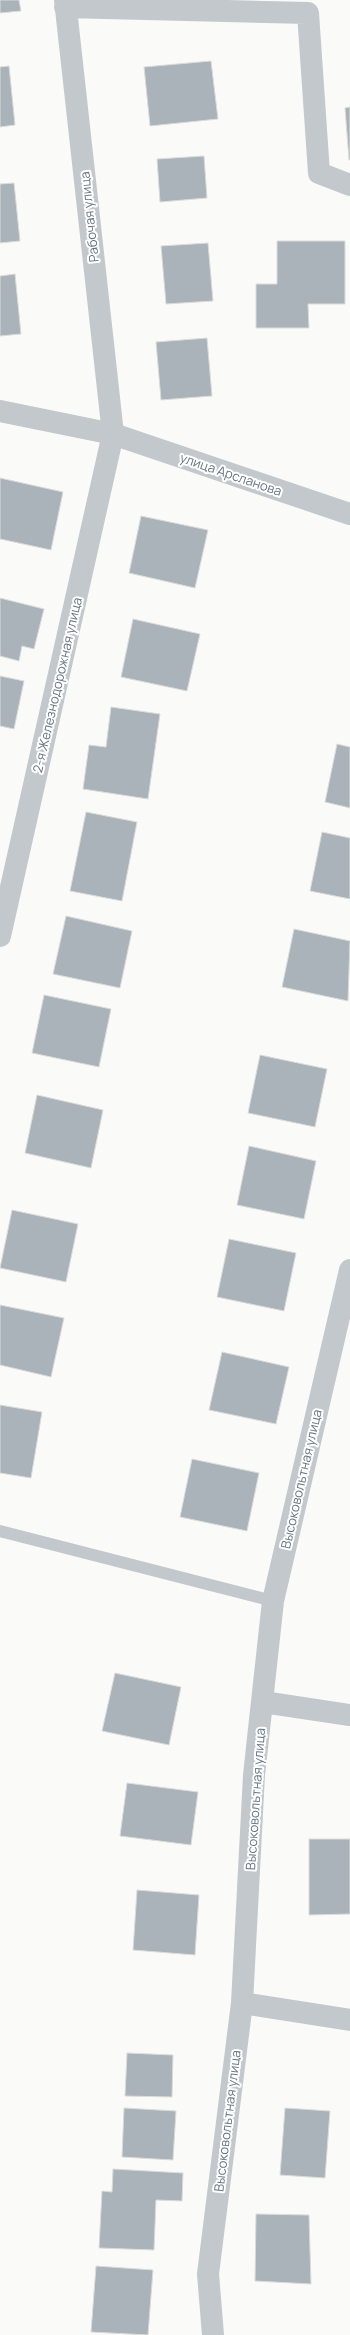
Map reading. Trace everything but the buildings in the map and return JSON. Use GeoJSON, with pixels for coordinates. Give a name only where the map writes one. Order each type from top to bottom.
{"type":"FeatureCollection","features":[{"type":"Feature","properties":{"kind":"street"},"geometry":{"type":"LineString","coordinates":[[65,4],[308,7],[318,173],[350,185]]}},
{"type":"Feature","properties":{"kind":"street","name":"Рабочая улица"},"geometry":{"type":"LineString","coordinates":[[65,4],[113,434]]}},
{"type":"Feature","properties":{"kind":"street","name":"улица Арсланова"},"geometry":{"type":"LineString","coordinates":[[0,411],[113,434],[350,514]]}},
{"type":"Feature","properties":{"kind":"street","name":"2-я Железнодорожная улица"},"geometry":{"type":"LineString","coordinates":[[0,936],[113,434]]}},
{"type":"Feature","properties":{"kind":"street","name":"Высоковольтная улица"},"geometry":{"type":"LineString","coordinates":[[213,2335],[208,2274],[242,2003],[254,1775],[273,1600],[342,1341],[350,1270]]}},
{"type":"Feature","properties":{"kind":"street"},"geometry":{"type":"LineString","coordinates":[[263,1702],[350,1715]]}},
{"type":"Feature","properties":{"kind":"street"},"geometry":{"type":"LineString","coordinates":[[242,2003],[350,2020]]}},
{"type":"Feature","properties":{"kind":"lane"},"geometry":{"type":"LineString","coordinates":[[0,1531],[273,1600]]}}]}
